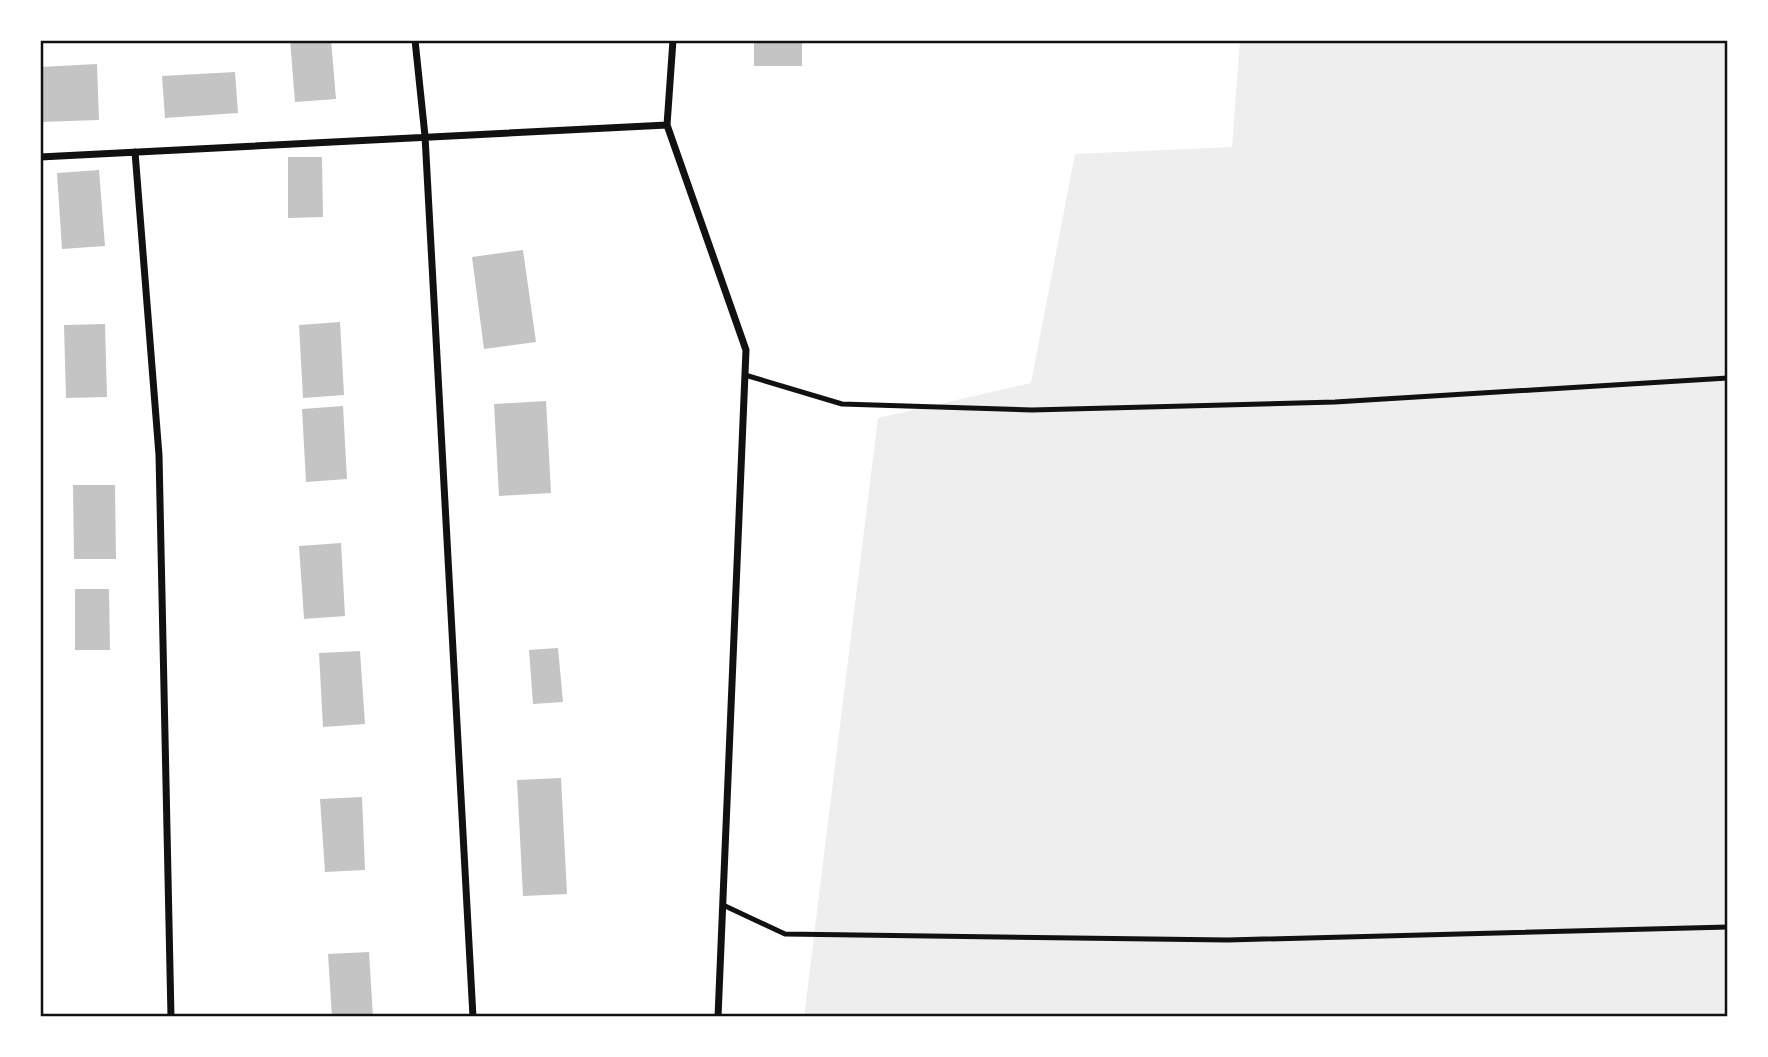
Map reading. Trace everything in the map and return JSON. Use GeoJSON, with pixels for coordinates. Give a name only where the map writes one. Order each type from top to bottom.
{"type":"FeatureCollection","features":[{"type":"Feature","properties":{"kind":"street"},"geometry":{"type":"LineString","coordinates":[[415,40],[425,136],[473,1017]]}},
{"type":"Feature","properties":{"kind":"street"},"geometry":{"type":"LineString","coordinates":[[673,40],[667,125],[746,350],[718,1017]]}},
{"type":"Feature","properties":{"kind":"street"},"geometry":{"type":"LineString","coordinates":[[40,157],[667,125]]}},
{"type":"Feature","properties":{"kind":"street"},"geometry":{"type":"LineString","coordinates":[[135,152],[159,455],[171,1017]]}},
{"type":"Feature","properties":{"kind":"lane"},"geometry":{"type":"LineString","coordinates":[[745,375],[842,404],[1032,410],[1335,402],[1728,378]]}},
{"type":"Feature","properties":{"kind":"lane"},"geometry":{"type":"LineString","coordinates":[[723,905],[785,934],[1228,940],[1728,927]]}},
{"type":"Feature","properties":{"kind":"shaded area"},"geometry":{"type":"Polygon","coordinates":[[[1240,40],[1728,40],[1728,1017],[804,1017],[878,418],[1031,383],[1075,154],[1232,147],[1240,40]]]}},
{"type":"Feature","properties":{"kind":"building"},"geometry":{"type":"Polygon","coordinates":[[[290,40],[331,40],[336,99],[295,102],[290,40]]]}},
{"type":"Feature","properties":{"kind":"building"},"geometry":{"type":"Polygon","coordinates":[[[754,40],[802,40],[802,66],[754,66],[754,40]]]}},
{"type":"Feature","properties":{"kind":"building"},"geometry":{"type":"Polygon","coordinates":[[[97,64],[99,120],[40,122],[40,67],[97,64]]]}},
{"type":"Feature","properties":{"kind":"building"},"geometry":{"type":"Polygon","coordinates":[[[235,72],[238,113],[165,118],[162,76],[235,72]]]}},
{"type":"Feature","properties":{"kind":"building"},"geometry":{"type":"Polygon","coordinates":[[[288,157],[322,157],[323,217],[288,218],[288,157]]]}},
{"type":"Feature","properties":{"kind":"building"},"geometry":{"type":"Polygon","coordinates":[[[99,170],[105,246],[62,249],[57,173],[99,170]]]}},
{"type":"Feature","properties":{"kind":"building"},"geometry":{"type":"Polygon","coordinates":[[[523,250],[536,342],[484,349],[472,257],[523,250]]]}},
{"type":"Feature","properties":{"kind":"building"},"geometry":{"type":"Polygon","coordinates":[[[340,322],[344,395],[303,398],[299,325],[340,322]]]}},
{"type":"Feature","properties":{"kind":"building"},"geometry":{"type":"Polygon","coordinates":[[[105,324],[107,397],[66,398],[64,325],[105,324]]]}},
{"type":"Feature","properties":{"kind":"building"},"geometry":{"type":"Polygon","coordinates":[[[546,401],[551,493],[499,496],[494,404],[546,401]]]}},
{"type":"Feature","properties":{"kind":"building"},"geometry":{"type":"Polygon","coordinates":[[[343,406],[347,479],[306,482],[302,409],[343,406]]]}},
{"type":"Feature","properties":{"kind":"building"},"geometry":{"type":"Polygon","coordinates":[[[73,485],[115,485],[116,559],[74,559],[73,485]]]}},
{"type":"Feature","properties":{"kind":"building"},"geometry":{"type":"Polygon","coordinates":[[[341,543],[345,616],[304,619],[299,546],[341,543]]]}},
{"type":"Feature","properties":{"kind":"building"},"geometry":{"type":"Polygon","coordinates":[[[75,589],[109,589],[110,650],[75,650],[75,589]]]}},
{"type":"Feature","properties":{"kind":"building"},"geometry":{"type":"Polygon","coordinates":[[[558,648],[563,702],[533,704],[529,650],[558,648]]]}},
{"type":"Feature","properties":{"kind":"building"},"geometry":{"type":"Polygon","coordinates":[[[360,651],[365,724],[323,727],[319,653],[360,651]]]}},
{"type":"Feature","properties":{"kind":"building"},"geometry":{"type":"Polygon","coordinates":[[[561,778],[567,894],[523,896],[517,780],[561,778]]]}},
{"type":"Feature","properties":{"kind":"building"},"geometry":{"type":"Polygon","coordinates":[[[362,797],[365,870],[325,872],[320,799],[362,797]]]}},
{"type":"Feature","properties":{"kind":"building"},"geometry":{"type":"Polygon","coordinates":[[[369,952],[373,1017],[332,1017],[328,954],[369,952]]]}}]}
